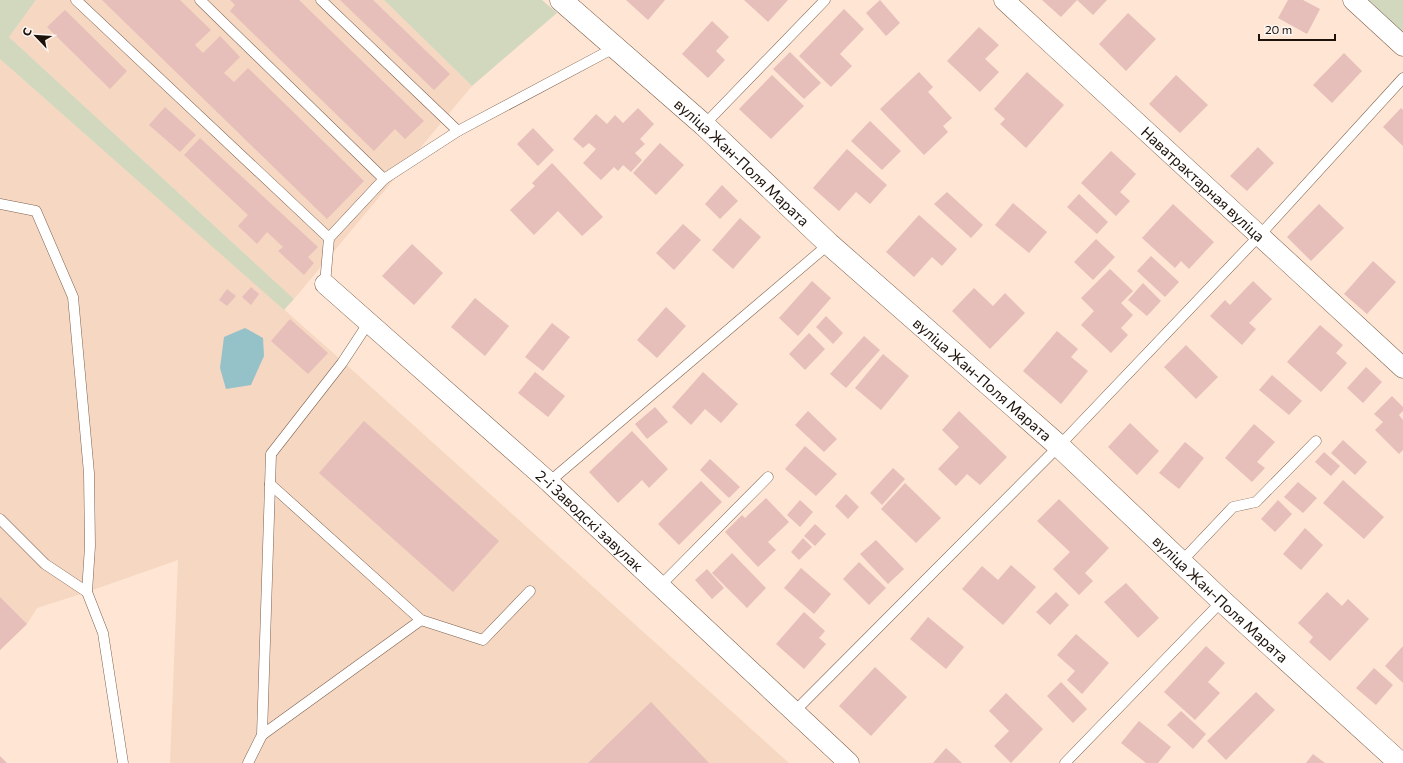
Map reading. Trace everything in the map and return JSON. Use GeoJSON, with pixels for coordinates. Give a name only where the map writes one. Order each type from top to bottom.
{"type":"FeatureCollection","features":[{"type":"Feature","properties":{"kind":"street","name":"вуліца Жан-Поля Марата"},"geometry":{"type":"LineString","coordinates":[[561,0],[704,125],[829,244],[1059,446],[1222,601],[1400,763]]}},
{"type":"Feature","properties":{"kind":"street","name":"Наватрактарная вуліца"},"geometry":{"type":"LineString","coordinates":[[1004,0],[1403,368]]}},
{"type":"Feature","properties":{"kind":"street"},"geometry":{"type":"LineString","coordinates":[[1353,0],[1403,46]]}},
{"type":"Feature","properties":{"kind":"street","name":"2-і Заводскі завулак"},"geometry":{"type":"LineString","coordinates":[[325,284],[549,482],[849,763]]}},
{"type":"Feature","properties":{"kind":"lane"},"geometry":{"type":"LineString","coordinates":[[76,0],[329,238]]}},
{"type":"Feature","properties":{"kind":"lane"},"geometry":{"type":"LineString","coordinates":[[200,0],[384,179]]}},
{"type":"Feature","properties":{"kind":"lane"},"geometry":{"type":"LineString","coordinates":[[321,0],[458,131]]}},
{"type":"Feature","properties":{"kind":"lane"},"geometry":{"type":"LineString","coordinates":[[704,125],[825,0]]}},
{"type":"Feature","properties":{"kind":"lane"},"geometry":{"type":"LineString","coordinates":[[325,284],[329,238],[384,179],[458,131],[616,47]]}},
{"type":"Feature","properties":{"kind":"lane"},"geometry":{"type":"LineString","coordinates":[[794,712],[1059,446],[1259,236],[1403,78]]}},
{"type":"Feature","properties":{"kind":"lane"},"geometry":{"type":"LineString","coordinates":[[0,204],[36,211],[73,297],[89,473],[90,546],[87,592],[103,632],[123,763]]}},
{"type":"Feature","properties":{"kind":"lane"},"geometry":{"type":"LineString","coordinates":[[549,482],[829,244]]}},
{"type":"Feature","properties":{"kind":"lane"},"geometry":{"type":"LineString","coordinates":[[248,763],[262,735],[271,454],[342,363],[369,322]]}},
{"type":"Feature","properties":{"kind":"lane"},"geometry":{"type":"LineString","coordinates":[[1181,562],[1233,508],[1256,502],[1316,442]]}},
{"type":"Feature","properties":{"kind":"lane"},"geometry":{"type":"LineString","coordinates":[[660,586],[768,478]]}},
{"type":"Feature","properties":{"kind":"lane"},"geometry":{"type":"LineString","coordinates":[[270,484],[421,620],[483,640],[530,591]]}},
{"type":"Feature","properties":{"kind":"lane"},"geometry":{"type":"LineString","coordinates":[[0,519],[45,564],[87,592]]}},
{"type":"Feature","properties":{"kind":"lane"},"geometry":{"type":"LineString","coordinates":[[1065,763],[1222,601]]}},
{"type":"Feature","properties":{"kind":"lane"},"geometry":{"type":"LineString","coordinates":[[262,735],[421,620]]}},
{"type":"Feature","properties":{"kind":"shaded area"},"geometry":{"type":"Polygon","coordinates":[[[36,0],[384,0],[472,86],[294,299],[9,37],[36,0]]]}},
{"type":"Feature","properties":{"kind":"shaded area"},"geometry":{"type":"Polygon","coordinates":[[[0,59],[331,351],[789,763],[170,763],[178,560],[37,608],[27,624],[0,650],[0,59]]]}},
{"type":"Feature","properties":{"kind":"green space"},"geometry":{"type":"Polygon","coordinates":[[[0,0],[36,0],[9,37],[294,299],[284,310],[0,59],[0,0]]]}},
{"type":"Feature","properties":{"kind":"green space"},"geometry":{"type":"Polygon","coordinates":[[[384,0],[542,0],[557,13],[472,86],[384,0]]]}},
{"type":"Feature","properties":{"kind":"green space"},"geometry":{"type":"Polygon","coordinates":[[[1361,0],[1403,0],[1403,37],[1361,0]]]}},
{"type":"Feature","properties":{"kind":"water"},"geometry":{"type":"Polygon","coordinates":[[[245,328],[263,338],[264,356],[251,385],[226,389],[220,368],[224,337],[245,328]]]}},
{"type":"Feature","properties":{"kind":"building"},"geometry":{"type":"Polygon","coordinates":[[[102,0],[180,0],[211,30],[195,45],[203,53],[220,36],[240,57],[224,73],[234,82],[248,68],[364,181],[327,219],[102,0]]]}},
{"type":"Feature","properties":{"kind":"building"},"geometry":{"type":"Polygon","coordinates":[[[230,0],[299,0],[424,121],[405,139],[395,129],[374,151],[230,11],[235,5],[230,0]]]}},
{"type":"Feature","properties":{"kind":"building"},"geometry":{"type":"Polygon","coordinates":[[[340,0],[373,0],[450,74],[434,90],[340,0]]]}},
{"type":"Feature","properties":{"kind":"building"},"geometry":{"type":"Polygon","coordinates":[[[626,0],[665,0],[648,20],[626,0]]]}},
{"type":"Feature","properties":{"kind":"building"},"geometry":{"type":"Polygon","coordinates":[[[744,0],[788,0],[768,22],[744,0]]]}},
{"type":"Feature","properties":{"kind":"building"},"geometry":{"type":"Polygon","coordinates":[[[880,0],[900,23],[886,36],[866,13],[880,0]]]}},
{"type":"Feature","properties":{"kind":"building"},"geometry":{"type":"Polygon","coordinates":[[[1042,0],[1077,0],[1061,17],[1042,0]]]}},
{"type":"Feature","properties":{"kind":"building"},"geometry":{"type":"Polygon","coordinates":[[[1077,0],[1107,0],[1093,15],[1077,0]]]}},
{"type":"Feature","properties":{"kind":"building"},"geometry":{"type":"Polygon","coordinates":[[[1288,0],[1303,0],[1320,9],[1307,34],[1278,18],[1288,0]]]}},
{"type":"Feature","properties":{"kind":"building"},"geometry":{"type":"Polygon","coordinates":[[[844,9],[864,29],[840,54],[852,66],[831,87],[799,56],[844,9]]]}},
{"type":"Feature","properties":{"kind":"building"},"geometry":{"type":"Polygon","coordinates":[[[65,10],[127,71],[110,89],[47,27],[65,10]]]}},
{"type":"Feature","properties":{"kind":"building"},"geometry":{"type":"Polygon","coordinates":[[[1128,13],[1156,39],[1126,71],[1099,44],[1128,13]]]}},
{"type":"Feature","properties":{"kind":"building"},"geometry":{"type":"Polygon","coordinates":[[[712,21],[729,37],[716,51],[725,60],[708,78],[682,54],[712,21]]]}},
{"type":"Feature","properties":{"kind":"building"},"geometry":{"type":"Polygon","coordinates":[[[979,27],[999,45],[985,59],[999,72],[980,92],[947,61],[979,27]]]}},
{"type":"Feature","properties":{"kind":"building"},"geometry":{"type":"Polygon","coordinates":[[[790,52],[821,83],[804,99],[773,69],[790,52]]]}},
{"type":"Feature","properties":{"kind":"building"},"geometry":{"type":"Polygon","coordinates":[[[1344,53],[1362,71],[1332,103],[1313,85],[1344,53]]]}},
{"type":"Feature","properties":{"kind":"building"},"geometry":{"type":"Polygon","coordinates":[[[919,72],[933,87],[928,92],[952,118],[943,126],[948,132],[924,155],[880,109],[919,72]]]}},
{"type":"Feature","properties":{"kind":"building"},"geometry":{"type":"Polygon","coordinates":[[[1027,72],[1064,105],[1026,148],[1000,124],[1005,119],[994,109],[1027,72]]]}},
{"type":"Feature","properties":{"kind":"building"},"geometry":{"type":"Polygon","coordinates":[[[772,75],[804,106],[771,139],[739,109],[772,75]]]}},
{"type":"Feature","properties":{"kind":"building"},"geometry":{"type":"Polygon","coordinates":[[[1176,75],[1208,105],[1180,133],[1149,104],[1176,75]]]}},
{"type":"Feature","properties":{"kind":"building"},"geometry":{"type":"Polygon","coordinates":[[[165,107],[196,135],[180,152],[149,125],[165,107]]]}},
{"type":"Feature","properties":{"kind":"building"},"geometry":{"type":"Polygon","coordinates":[[[638,108],[654,124],[640,139],[645,144],[635,153],[642,160],[631,172],[623,165],[618,171],[614,167],[601,180],[583,163],[596,149],[589,143],[583,148],[573,139],[596,114],[607,124],[615,115],[623,123],[638,108]]]}},
{"type":"Feature","properties":{"kind":"building"},"geometry":{"type":"Polygon","coordinates":[[[1401,108],[1403,110],[1403,146],[1383,127],[1401,108]]]}},
{"type":"Feature","properties":{"kind":"building"},"geometry":{"type":"Polygon","coordinates":[[[870,121],[901,151],[882,170],[851,141],[870,121]]]}},
{"type":"Feature","properties":{"kind":"building"},"geometry":{"type":"Polygon","coordinates":[[[533,128],[554,150],[538,166],[517,144],[533,128]]]}},
{"type":"Feature","properties":{"kind":"building"},"geometry":{"type":"Polygon","coordinates":[[[200,138],[318,247],[308,257],[314,263],[304,275],[278,251],[283,247],[267,232],[257,244],[238,226],[248,215],[184,155],[200,138]]]}},
{"type":"Feature","properties":{"kind":"building"},"geometry":{"type":"Polygon","coordinates":[[[660,143],[684,165],[656,195],[633,173],[660,143]]]}},
{"type":"Feature","properties":{"kind":"building"},"geometry":{"type":"Polygon","coordinates":[[[1258,147],[1274,163],[1247,191],[1230,176],[1258,147]]]}},
{"type":"Feature","properties":{"kind":"building"},"geometry":{"type":"Polygon","coordinates":[[[847,149],[887,185],[870,204],[856,192],[839,211],[813,188],[847,149]]]}},
{"type":"Feature","properties":{"kind":"building"},"geometry":{"type":"Polygon","coordinates":[[[1111,151],[1136,174],[1120,192],[1130,201],[1116,216],[1081,183],[1111,151]]]}},
{"type":"Feature","properties":{"kind":"building"},"geometry":{"type":"Polygon","coordinates":[[[552,163],[603,217],[582,236],[558,211],[534,235],[510,210],[535,186],[532,183],[552,163]]]}},
{"type":"Feature","properties":{"kind":"building"},"geometry":{"type":"Polygon","coordinates":[[[722,185],[738,201],[720,219],[705,204],[722,185]]]}},
{"type":"Feature","properties":{"kind":"building"},"geometry":{"type":"Polygon","coordinates":[[[947,192],[983,225],[971,238],[934,204],[947,192]]]}},
{"type":"Feature","properties":{"kind":"building"},"geometry":{"type":"Polygon","coordinates":[[[1079,194],[1108,222],[1097,234],[1067,207],[1079,194]]]}},
{"type":"Feature","properties":{"kind":"building"},"geometry":{"type":"Polygon","coordinates":[[[1013,203],[1047,232],[1029,253],[995,225],[1013,203]]]}},
{"type":"Feature","properties":{"kind":"building"},"geometry":{"type":"Polygon","coordinates":[[[1173,204],[1214,242],[1189,269],[1181,261],[1175,268],[1142,238],[1173,204]]]}},
{"type":"Feature","properties":{"kind":"building"},"geometry":{"type":"Polygon","coordinates":[[[1319,204],[1344,228],[1311,261],[1287,237],[1319,204]]]}},
{"type":"Feature","properties":{"kind":"building"},"geometry":{"type":"Polygon","coordinates":[[[919,215],[957,249],[942,266],[932,257],[914,277],[886,252],[919,215]]]}},
{"type":"Feature","properties":{"kind":"building"},"geometry":{"type":"Polygon","coordinates":[[[740,218],[761,237],[733,269],[712,250],[740,218]]]}},
{"type":"Feature","properties":{"kind":"building"},"geometry":{"type":"Polygon","coordinates":[[[683,224],[701,240],[674,270],[656,253],[683,224]]]}},
{"type":"Feature","properties":{"kind":"building"},"geometry":{"type":"Polygon","coordinates":[[[1096,239],[1115,257],[1093,280],[1074,262],[1096,239]]]}},
{"type":"Feature","properties":{"kind":"building"},"geometry":{"type":"Polygon","coordinates":[[[412,244],[443,273],[414,305],[382,276],[412,244]]]}},
{"type":"Feature","properties":{"kind":"building"},"geometry":{"type":"Polygon","coordinates":[[[1151,256],[1179,282],[1165,297],[1137,271],[1151,256]]]}},
{"type":"Feature","properties":{"kind":"building"},"geometry":{"type":"Polygon","coordinates":[[[1373,261],[1396,282],[1367,314],[1344,294],[1373,261]]]}},
{"type":"Feature","properties":{"kind":"building"},"geometry":{"type":"Polygon","coordinates":[[[1110,269],[1133,291],[1121,303],[1133,315],[1121,328],[1128,335],[1111,353],[1081,325],[1094,311],[1081,298],[1110,269]]]}},
{"type":"Feature","properties":{"kind":"building"},"geometry":{"type":"Polygon","coordinates":[[[812,281],[831,298],[798,336],[779,318],[812,281]]]}},
{"type":"Feature","properties":{"kind":"building"},"geometry":{"type":"Polygon","coordinates":[[[1253,281],[1272,299],[1249,323],[1256,329],[1242,345],[1210,316],[1225,300],[1230,305],[1253,281]]]}},
{"type":"Feature","properties":{"kind":"building"},"geometry":{"type":"Polygon","coordinates":[[[1143,283],[1161,301],[1147,316],[1128,300],[1143,283]]]}},
{"type":"Feature","properties":{"kind":"building"},"geometry":{"type":"Polygon","coordinates":[[[251,287],[259,294],[251,305],[242,297],[251,287]]]}},
{"type":"Feature","properties":{"kind":"building"},"geometry":{"type":"Polygon","coordinates":[[[974,288],[993,306],[1005,293],[1025,313],[990,349],[952,311],[974,288]]]}},
{"type":"Feature","properties":{"kind":"building"},"geometry":{"type":"Polygon","coordinates":[[[227,289],[236,296],[227,306],[219,300],[227,289]]]}},
{"type":"Feature","properties":{"kind":"building"},"geometry":{"type":"Polygon","coordinates":[[[475,298],[509,326],[485,356],[451,327],[475,298]]]}},
{"type":"Feature","properties":{"kind":"building"},"geometry":{"type":"Polygon","coordinates":[[[666,307],[686,326],[657,358],[637,340],[666,307]]]}},
{"type":"Feature","properties":{"kind":"building"},"geometry":{"type":"Polygon","coordinates":[[[826,316],[843,333],[833,344],[816,327],[826,316]]]}},
{"type":"Feature","properties":{"kind":"building"},"geometry":{"type":"Polygon","coordinates":[[[290,319],[328,353],[308,374],[271,341],[290,319]]]}},
{"type":"Feature","properties":{"kind":"building"},"geometry":{"type":"Polygon","coordinates":[[[552,323],[570,337],[543,371],[525,357],[552,323]]]}},
{"type":"Feature","properties":{"kind":"building"},"geometry":{"type":"Polygon","coordinates":[[[1320,325],[1343,345],[1336,353],[1347,363],[1321,392],[1287,362],[1320,325]]]}},
{"type":"Feature","properties":{"kind":"building"},"geometry":{"type":"Polygon","coordinates":[[[1057,331],[1078,349],[1071,357],[1088,371],[1061,404],[1023,371],[1057,331]]]}},
{"type":"Feature","properties":{"kind":"building"},"geometry":{"type":"Polygon","coordinates":[[[809,333],[825,349],[805,370],[789,354],[809,333]]]}},
{"type":"Feature","properties":{"kind":"building"},"geometry":{"type":"Polygon","coordinates":[[[864,336],[880,350],[846,388],[830,374],[864,336]]]}},
{"type":"Feature","properties":{"kind":"building"},"geometry":{"type":"Polygon","coordinates":[[[1186,345],[1218,377],[1196,399],[1164,367],[1186,345]]]}},
{"type":"Feature","properties":{"kind":"building"},"geometry":{"type":"Polygon","coordinates":[[[883,354],[909,376],[881,410],[855,388],[883,354]]]}},
{"type":"Feature","properties":{"kind":"building"},"geometry":{"type":"Polygon","coordinates":[[[1366,367],[1382,382],[1363,403],[1347,388],[1366,367]]]}},
{"type":"Feature","properties":{"kind":"building"},"geometry":{"type":"Polygon","coordinates":[[[535,372],[565,396],[548,417],[518,393],[535,372]]]}},
{"type":"Feature","properties":{"kind":"building"},"geometry":{"type":"Polygon","coordinates":[[[703,372],[738,404],[721,423],[705,409],[691,425],[672,407],[703,372]]]}},
{"type":"Feature","properties":{"kind":"building"},"geometry":{"type":"Polygon","coordinates":[[[1272,375],[1302,401],[1289,415],[1259,390],[1272,375]]]}},
{"type":"Feature","properties":{"kind":"building"},"geometry":{"type":"Polygon","coordinates":[[[1392,396],[1403,407],[1403,411],[1399,415],[1403,420],[1403,450],[1399,454],[1375,430],[1383,422],[1374,414],[1392,396]]]}},
{"type":"Feature","properties":{"kind":"building"},"geometry":{"type":"Polygon","coordinates":[[[655,407],[668,422],[647,439],[635,424],[655,407]]]}},
{"type":"Feature","properties":{"kind":"building"},"geometry":{"type":"Polygon","coordinates":[[[808,411],[837,439],[824,452],[795,425],[808,411]]]}},
{"type":"Feature","properties":{"kind":"building"},"geometry":{"type":"Polygon","coordinates":[[[959,411],[1007,457],[980,485],[967,474],[956,486],[938,469],[959,447],[942,430],[959,411]]]}},
{"type":"Feature","properties":{"kind":"building"},"geometry":{"type":"Polygon","coordinates":[[[364,421],[499,541],[453,592],[319,473],[364,421]]]}},
{"type":"Feature","properties":{"kind":"building"},"geometry":{"type":"Polygon","coordinates":[[[1130,423],[1159,451],[1137,475],[1108,447],[1130,423]]]}},
{"type":"Feature","properties":{"kind":"building"},"geometry":{"type":"Polygon","coordinates":[[[1254,424],[1275,442],[1257,462],[1265,468],[1252,482],[1225,458],[1254,424]]]}},
{"type":"Feature","properties":{"kind":"building"},"geometry":{"type":"Polygon","coordinates":[[[632,431],[668,469],[649,488],[642,480],[618,503],[589,472],[632,431]]]}},
{"type":"Feature","properties":{"kind":"building"},"geometry":{"type":"Polygon","coordinates":[[[1343,440],[1367,462],[1355,475],[1331,453],[1343,440]]]}},
{"type":"Feature","properties":{"kind":"building"},"geometry":{"type":"Polygon","coordinates":[[[1185,442],[1204,458],[1179,489],[1159,473],[1185,442]]]}},
{"type":"Feature","properties":{"kind":"building"},"geometry":{"type":"Polygon","coordinates":[[[805,446],[837,474],[816,496],[785,469],[805,446]]]}},
{"type":"Feature","properties":{"kind":"building"},"geometry":{"type":"Polygon","coordinates":[[[1324,452],[1340,466],[1331,476],[1315,462],[1324,452]]]}},
{"type":"Feature","properties":{"kind":"building"},"geometry":{"type":"Polygon","coordinates":[[[710,459],[740,487],[729,498],[700,470],[710,459]]]}},
{"type":"Feature","properties":{"kind":"building"},"geometry":{"type":"Polygon","coordinates":[[[893,468],[905,479],[882,505],[870,493],[893,468]]]}},
{"type":"Feature","properties":{"kind":"building"},"geometry":{"type":"Polygon","coordinates":[[[1343,480],[1384,517],[1364,539],[1323,503],[1343,480]]]}},
{"type":"Feature","properties":{"kind":"building"},"geometry":{"type":"Polygon","coordinates":[[[701,481],[722,502],[679,545],[658,524],[701,481]]]}},
{"type":"Feature","properties":{"kind":"building"},"geometry":{"type":"Polygon","coordinates":[[[1298,482],[1317,498],[1303,513],[1284,497],[1298,482]]]}},
{"type":"Feature","properties":{"kind":"building"},"geometry":{"type":"Polygon","coordinates":[[[905,483],[941,518],[916,543],[881,509],[905,483]]]}},
{"type":"Feature","properties":{"kind":"building"},"geometry":{"type":"Polygon","coordinates":[[[846,494],[859,507],[848,519],[835,506],[846,494]]]}},
{"type":"Feature","properties":{"kind":"building"},"geometry":{"type":"Polygon","coordinates":[[[766,498],[789,522],[768,542],[776,550],[758,567],[725,532],[742,515],[745,518],[766,498]]]}},
{"type":"Feature","properties":{"kind":"building"},"geometry":{"type":"Polygon","coordinates":[[[1059,499],[1109,548],[1085,573],[1093,581],[1079,595],[1053,569],[1070,552],[1037,521],[1059,499]]]}},
{"type":"Feature","properties":{"kind":"building"},"geometry":{"type":"Polygon","coordinates":[[[800,500],[813,512],[800,527],[787,515],[800,500]]]}},
{"type":"Feature","properties":{"kind":"building"},"geometry":{"type":"Polygon","coordinates":[[[1278,500],[1292,514],[1275,532],[1261,519],[1278,500]]]}},
{"type":"Feature","properties":{"kind":"building"},"geometry":{"type":"Polygon","coordinates":[[[815,524],[826,534],[815,546],[804,536],[815,524]]]}},
{"type":"Feature","properties":{"kind":"building"},"geometry":{"type":"Polygon","coordinates":[[[1305,528],[1323,545],[1301,570],[1283,554],[1305,528]]]}},
{"type":"Feature","properties":{"kind":"building"},"geometry":{"type":"Polygon","coordinates":[[[803,538],[812,547],[799,560],[791,552],[803,538]]]}},
{"type":"Feature","properties":{"kind":"building"},"geometry":{"type":"Polygon","coordinates":[[[876,540],[904,569],[888,584],[860,554],[876,540]]]}},
{"type":"Feature","properties":{"kind":"building"},"geometry":{"type":"Polygon","coordinates":[[[732,553],[766,588],[747,608],[712,573],[732,553]]]}},
{"type":"Feature","properties":{"kind":"building"},"geometry":{"type":"Polygon","coordinates":[[[859,562],[886,588],[869,605],[843,579],[859,562]]]}},
{"type":"Feature","properties":{"kind":"building"},"geometry":{"type":"Polygon","coordinates":[[[1011,565],[1036,587],[1003,625],[962,589],[982,566],[998,580],[1011,565]]]}},
{"type":"Feature","properties":{"kind":"building"},"geometry":{"type":"Polygon","coordinates":[[[801,568],[831,594],[814,614],[784,588],[801,568]]]}},
{"type":"Feature","properties":{"kind":"building"},"geometry":{"type":"Polygon","coordinates":[[[707,569],[724,588],[712,599],[695,580],[707,569]]]}},
{"type":"Feature","properties":{"kind":"building"},"geometry":{"type":"Polygon","coordinates":[[[1126,583],[1159,618],[1138,638],[1104,602],[1126,583]]]}},
{"type":"Feature","properties":{"kind":"building"},"geometry":{"type":"Polygon","coordinates":[[[1056,592],[1069,605],[1050,625],[1036,612],[1056,592]]]}},
{"type":"Feature","properties":{"kind":"building"},"geometry":{"type":"Polygon","coordinates":[[[1327,592],[1342,606],[1348,599],[1369,619],[1330,661],[1309,642],[1313,637],[1298,623],[1327,592]]]}},
{"type":"Feature","properties":{"kind":"building"},"geometry":{"type":"Polygon","coordinates":[[[0,597],[27,624],[0,650],[0,597]]]}},
{"type":"Feature","properties":{"kind":"building"},"geometry":{"type":"Polygon","coordinates":[[[804,612],[825,631],[819,638],[826,644],[804,669],[776,644],[804,612]]]}},
{"type":"Feature","properties":{"kind":"building"},"geometry":{"type":"Polygon","coordinates":[[[928,617],[964,647],[946,669],[910,639],[928,617]]]}},
{"type":"Feature","properties":{"kind":"building"},"geometry":{"type":"Polygon","coordinates":[[[1076,634],[1109,663],[1082,694],[1067,680],[1075,671],[1057,655],[1076,634]]]}},
{"type":"Feature","properties":{"kind":"building"},"geometry":{"type":"Polygon","coordinates":[[[1206,646],[1225,663],[1208,682],[1220,693],[1195,720],[1164,692],[1206,646]]]}},
{"type":"Feature","properties":{"kind":"building"},"geometry":{"type":"Polygon","coordinates":[[[1403,646],[1403,683],[1385,666],[1403,646]]]}},
{"type":"Feature","properties":{"kind":"building"},"geometry":{"type":"Polygon","coordinates":[[[875,667],[907,697],[871,736],[839,706],[875,667]]]}},
{"type":"Feature","properties":{"kind":"building"},"geometry":{"type":"Polygon","coordinates":[[[1374,668],[1393,685],[1376,705],[1356,688],[1374,668]]]}},
{"type":"Feature","properties":{"kind":"building"},"geometry":{"type":"Polygon","coordinates":[[[1061,682],[1087,709],[1073,723],[1047,696],[1061,682]]]}},
{"type":"Feature","properties":{"kind":"building"},"geometry":{"type":"Polygon","coordinates":[[[1256,692],[1275,710],[1226,760],[1207,741],[1256,692]]]}},
{"type":"Feature","properties":{"kind":"building"},"geometry":{"type":"Polygon","coordinates":[[[1006,693],[1043,729],[1011,763],[994,746],[1009,731],[989,711],[1006,693]]]}},
{"type":"Feature","properties":{"kind":"building"},"geometry":{"type":"Polygon","coordinates":[[[651,702],[709,763],[588,763],[651,702]]]}},
{"type":"Feature","properties":{"kind":"building"},"geometry":{"type":"Polygon","coordinates":[[[1181,711],[1206,734],[1193,749],[1167,725],[1181,711]]]}},
{"type":"Feature","properties":{"kind":"building"},"geometry":{"type":"Polygon","coordinates":[[[1139,721],[1171,747],[1158,763],[1146,763],[1121,743],[1139,721]]]}},
{"type":"Feature","properties":{"kind":"building"},"geometry":{"type":"Polygon","coordinates":[[[946,748],[962,763],[933,763],[946,748]]]}},
{"type":"Feature","properties":{"kind":"building"},"geometry":{"type":"Polygon","coordinates":[[[1313,754],[1325,763],[1306,763],[1313,754]]]}},
{"type":"Feature","properties":{"kind":"building"},"geometry":{"type":"Polygon","coordinates":[[[0,756],[7,763],[0,763],[0,756]]]}}]}
